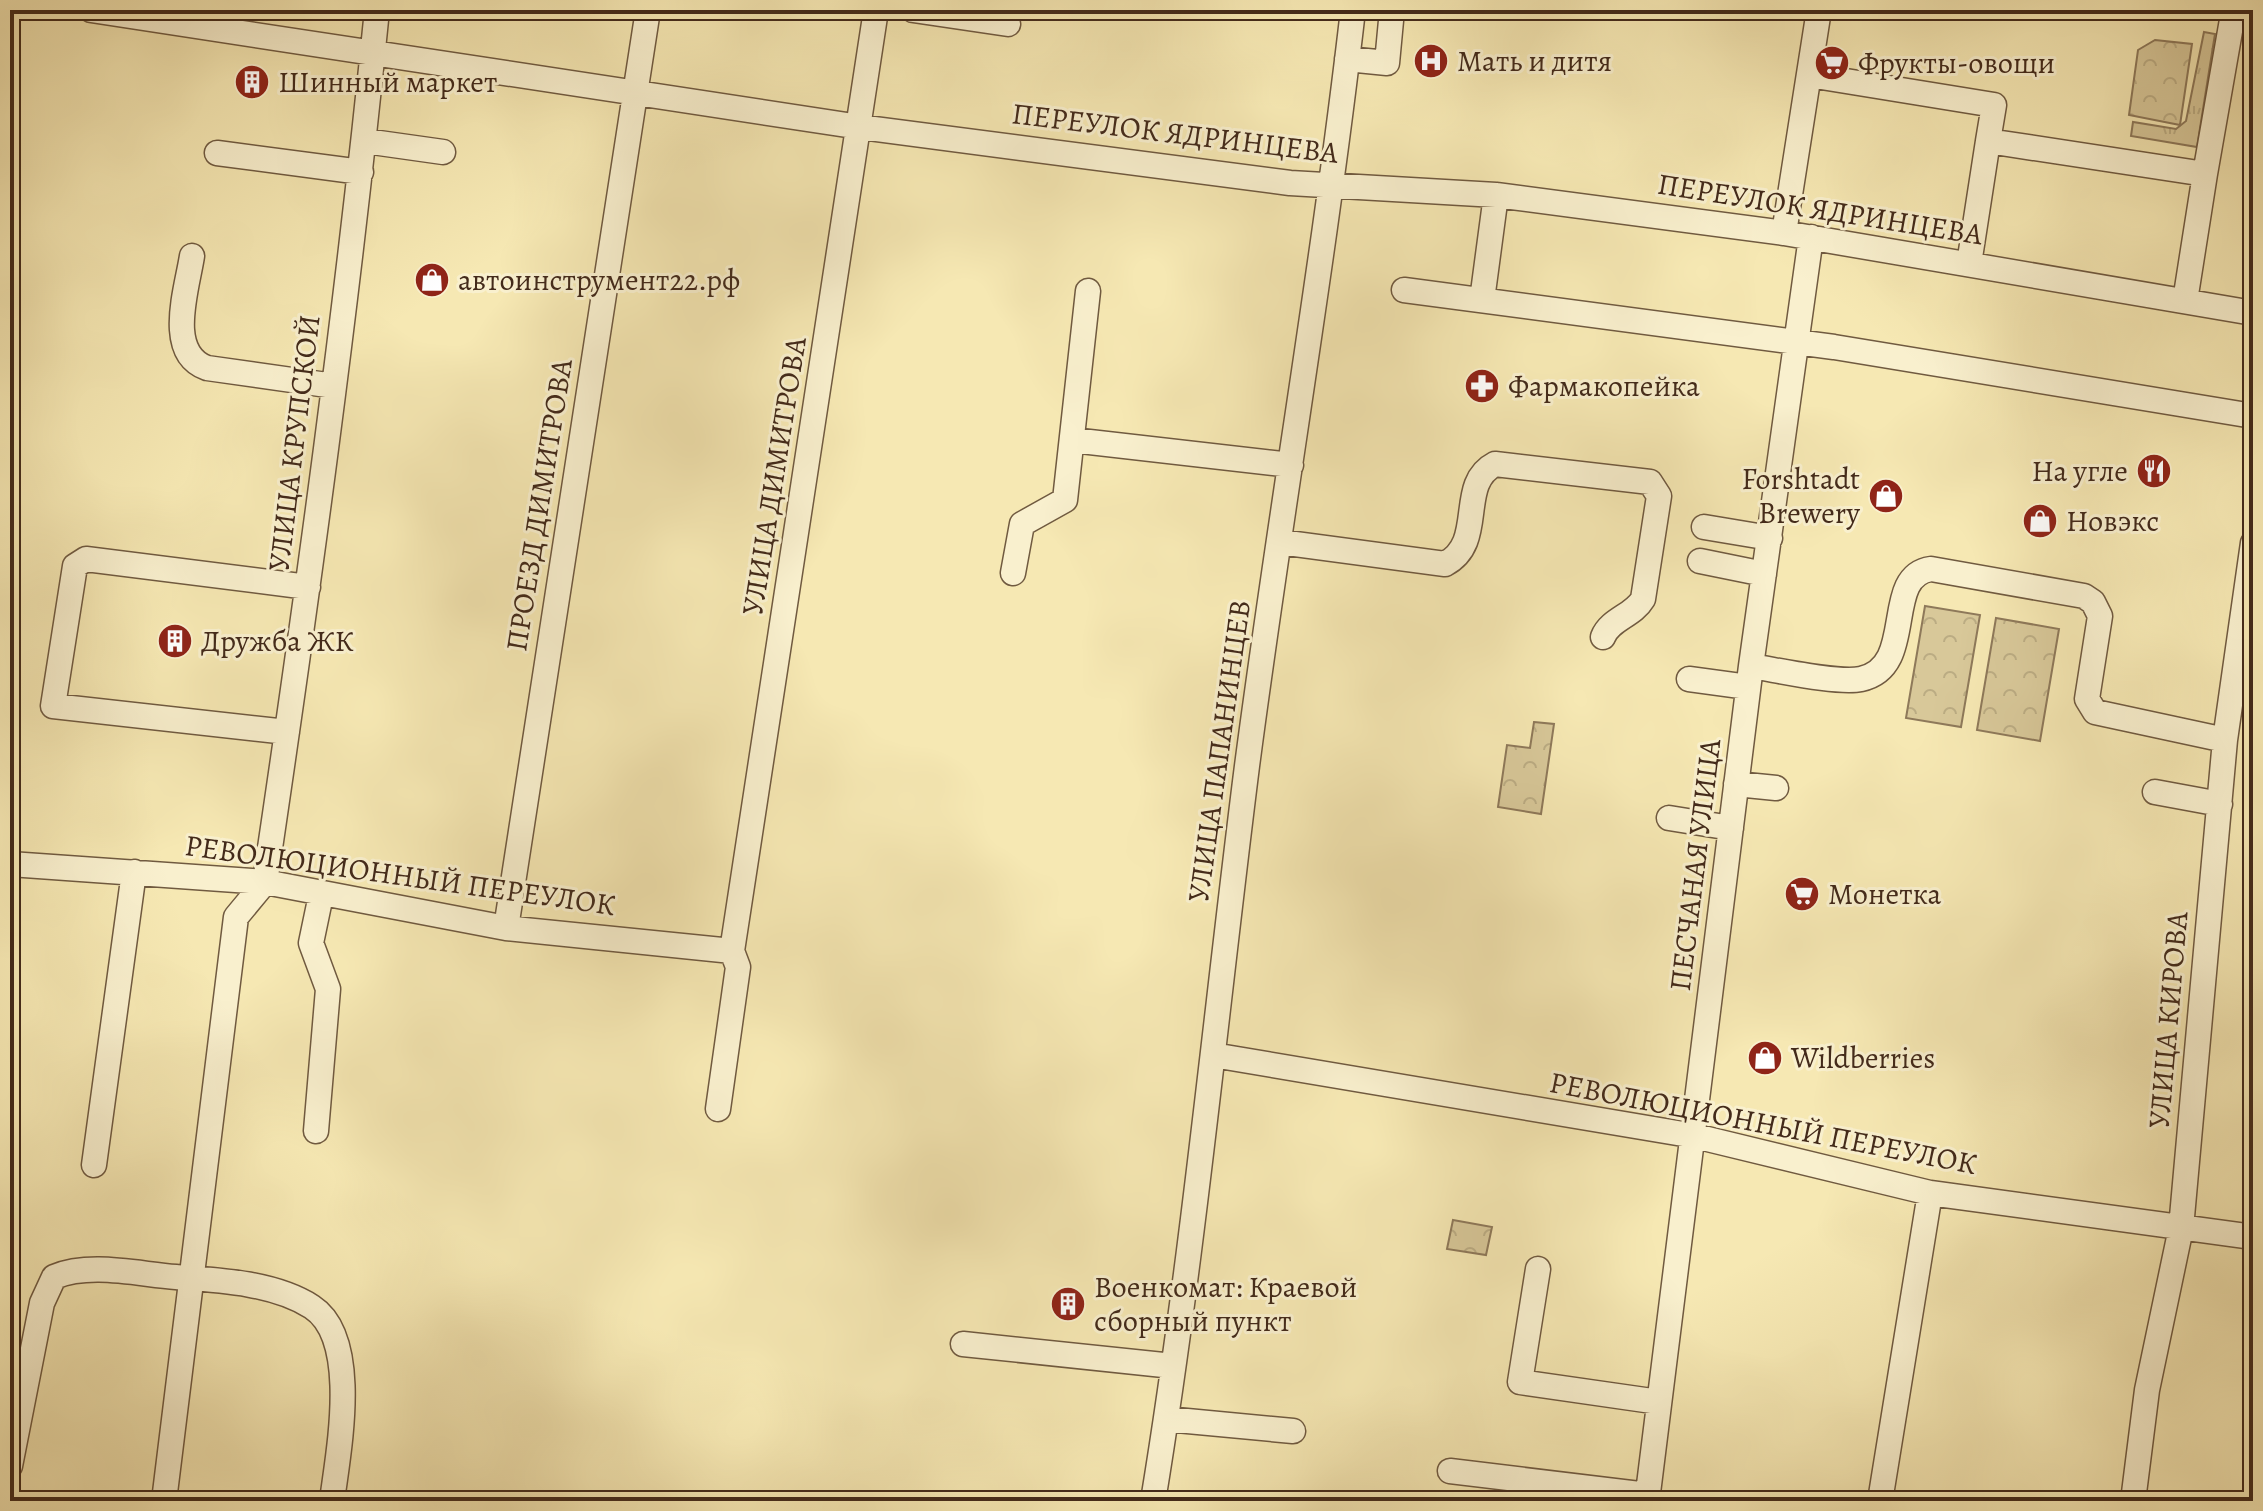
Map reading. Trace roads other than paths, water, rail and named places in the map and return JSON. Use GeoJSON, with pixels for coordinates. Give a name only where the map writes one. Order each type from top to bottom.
{"type":"FeatureCollection","features":[{"type":"Feature","properties":{"kind":"street","name":"ПЕРЕУЛОК ЯДРИНЦЕВА"},"geometry":{"type":"LineString","coordinates":[[91,10],[860,127],[1290,183],[1496,195],[1784,233],[2253,313]]}},
{"type":"Feature","properties":{"kind":"street","name":"УЛИЦА КРУПСКОЙ"},"geometry":{"type":"LineString","coordinates":[[265,882],[334,386],[365,141],[377,10]]}},
{"type":"Feature","properties":{"kind":"street","name":"ПРОЕЗД ДИМИТРОВА"},"geometry":{"type":"LineString","coordinates":[[506,928],[648,10]]}},
{"type":"Feature","properties":{"kind":"street","name":"УЛИЦА ДИМИТРОВА"},"geometry":{"type":"LineString","coordinates":[[718,1109],[738,967],[732,951],[876,10]]}},
{"type":"Feature","properties":{"kind":"street"},"geometry":{"type":"LineString","coordinates":[[913,10],[1008,24]]}},
{"type":"Feature","properties":{"kind":"street","name":"УЛИЦА ПАПАНИНЦЕВ"},"geometry":{"type":"LineString","coordinates":[[1153,1501],[1173,1366],[1248,766],[1353,10]]}},
{"type":"Feature","properties":{"kind":"street"},"geometry":{"type":"LineString","coordinates":[[1347,59],[1387,63],[1392,10]]}},
{"type":"Feature","properties":{"kind":"street"},"geometry":{"type":"LineString","coordinates":[[1784,233],[1819,10]]}},
{"type":"Feature","properties":{"kind":"street"},"geometry":{"type":"LineString","coordinates":[[2185,301],[2205,174],[2238,14]]}},
{"type":"Feature","properties":{"kind":"street"},"geometry":{"type":"LineString","coordinates":[[1809,75],[1994,105],[1969,264]]}},
{"type":"Feature","properties":{"kind":"street"},"geometry":{"type":"LineString","coordinates":[[365,141],[443,152]]}},
{"type":"Feature","properties":{"kind":"street"},"geometry":{"type":"LineString","coordinates":[[1988,141],[2205,174]]}},
{"type":"Feature","properties":{"kind":"street"},"geometry":{"type":"LineString","coordinates":[[217,153],[361,172]]}},
{"type":"Feature","properties":{"kind":"street"},"geometry":{"type":"LineString","coordinates":[[1482,300],[1496,195]]}},
{"type":"Feature","properties":{"kind":"street","name":"ПЕСЧАНАЯ УЛИЦА"},"geometry":{"type":"LineString","coordinates":[[1647,1498],[1695,1136],[1750,676],[1811,237]]}},
{"type":"Feature","properties":{"kind":"street"},"geometry":{"type":"LineString","coordinates":[[192,256],[181,338],[192,360],[207,368],[334,386]]}},
{"type":"Feature","properties":{"kind":"street"},"geometry":{"type":"LineString","coordinates":[[1404,290],[1798,343],[2253,416]]}},
{"type":"Feature","properties":{"kind":"street"},"geometry":{"type":"LineString","coordinates":[[1013,573],[1022,524],[1065,500],[1088,291]]}},
{"type":"Feature","properties":{"kind":"street"},"geometry":{"type":"LineString","coordinates":[[1072,440],[1291,465]]}},
{"type":"Feature","properties":{"kind":"street"},"geometry":{"type":"LineString","coordinates":[[1280,542],[1445,564],[1459,557],[1467,542],[1478,482],[1495,464],[1650,482],[1659,496],[1643,599],[1635,610],[1608,628],[1603,637]]}},
{"type":"Feature","properties":{"kind":"street"},"geometry":{"type":"LineString","coordinates":[[1704,527],[1770,538]]}},
{"type":"Feature","properties":{"kind":"street","name":"УЛИЦА КИРОВА"},"geometry":{"type":"LineString","coordinates":[[2133,1501],[2147,1390],[2181,1228],[2225,740],[2253,543]]}},
{"type":"Feature","properties":{"kind":"street"},"geometry":{"type":"LineString","coordinates":[[287,732],[53,706],[75,566],[86,559],[308,587]]}},
{"type":"Feature","properties":{"kind":"street"},"geometry":{"type":"LineString","coordinates":[[1700,561],[1764,574]]}},
{"type":"Feature","properties":{"kind":"street"},"geometry":{"type":"LineString","coordinates":[[1689,679],[1750,676],[1855,680],[1876,674],[1890,659],[1908,584],[1917,573],[1931,569],[2084,596],[2093,602],[2100,616],[2087,699],[2089,707],[2095,712],[2225,740]]}},
{"type":"Feature","properties":{"kind":"street"},"geometry":{"type":"LineString","coordinates":[[1736,784],[1776,788]]}},
{"type":"Feature","properties":{"kind":"street"},"geometry":{"type":"LineString","coordinates":[[2155,792],[2220,804]]}},
{"type":"Feature","properties":{"kind":"street"},"geometry":{"type":"LineString","coordinates":[[1669,818],[1731,828]]}},
{"type":"Feature","properties":{"kind":"street","name":"РЕВОЛЮЦИОННЫЙ ПЕРЕУЛОК"},"geometry":{"type":"LineString","coordinates":[[10,864],[265,882],[506,928],[732,951]]}},
{"type":"Feature","properties":{"kind":"street"},"geometry":{"type":"LineString","coordinates":[[94,1165],[134,872]]}},
{"type":"Feature","properties":{"kind":"street"},"geometry":{"type":"LineString","coordinates":[[164,1501],[236,917],[265,882]]}},
{"type":"Feature","properties":{"kind":"street"},"geometry":{"type":"LineString","coordinates":[[316,1131],[328,989],[311,943],[321,895]]}},
{"type":"Feature","properties":{"kind":"street","name":"РЕВОЛЮЦИОННЫЙ ПЕРЕУЛОК"},"geometry":{"type":"LineString","coordinates":[[1213,1055],[1695,1136],[1930,1193],[2253,1237]]}},
{"type":"Feature","properties":{"kind":"street"},"geometry":{"type":"LineString","coordinates":[[1880,1501],[1930,1193]]}},
{"type":"Feature","properties":{"kind":"street"},"geometry":{"type":"LineString","coordinates":[[10,1466],[42,1303],[54,1277],[74,1269],[193,1278],[288,1295],[315,1309],[330,1328],[341,1363],[345,1398],[332,1501]]}},
{"type":"Feature","properties":{"kind":"street"},"geometry":{"type":"LineString","coordinates":[[1538,1269],[1520,1382],[1659,1402]]}},
{"type":"Feature","properties":{"kind":"street"},"geometry":{"type":"LineString","coordinates":[[963,1344],[1173,1366]]}},
{"type":"Feature","properties":{"kind":"street"},"geometry":{"type":"LineString","coordinates":[[1166,1419],[1293,1431]]}},
{"type":"Feature","properties":{"kind":"street"},"geometry":{"type":"LineString","coordinates":[[1450,1471],[1647,1498]]}},
{"type":"Feature","properties":{"kind":"place","name":"Мать и дитя"},"geometry":{"type":"Point","coordinates":[1431,61]}},
{"type":"Feature","properties":{"kind":"place","name":"Фрукты-овощи"},"geometry":{"type":"Point","coordinates":[1832,63]}},
{"type":"Feature","properties":{"kind":"place","name":"Шинный маркет"},"geometry":{"type":"Point","coordinates":[252,82]}},
{"type":"Feature","properties":{"kind":"place","name":"автоинструмент22.рф"},"geometry":{"type":"Point","coordinates":[432,280]}},
{"type":"Feature","properties":{"kind":"place","name":"Фармакопейка"},"geometry":{"type":"Point","coordinates":[1482,386]}},
{"type":"Feature","properties":{"kind":"place","name":"На угле"},"geometry":{"type":"Point","coordinates":[2154,471]}},
{"type":"Feature","properties":{"kind":"place","name":"Forshtadt Brewery"},"geometry":{"type":"Point","coordinates":[1886,496]}},
{"type":"Feature","properties":{"kind":"place","name":"Новэкс"},"geometry":{"type":"Point","coordinates":[2040,521]}},
{"type":"Feature","properties":{"kind":"place","name":"Дружба ЖК"},"geometry":{"type":"Point","coordinates":[175,641]}},
{"type":"Feature","properties":{"kind":"place","name":"Монетка"},"geometry":{"type":"Point","coordinates":[1802,894]}},
{"type":"Feature","properties":{"kind":"place","name":"Wildberries"},"geometry":{"type":"Point","coordinates":[1765,1058]}},
{"type":"Feature","properties":{"kind":"place","name":"Военкомат: Краевой сборный пункт"},"geometry":{"type":"Point","coordinates":[1068,1304]}}]}
